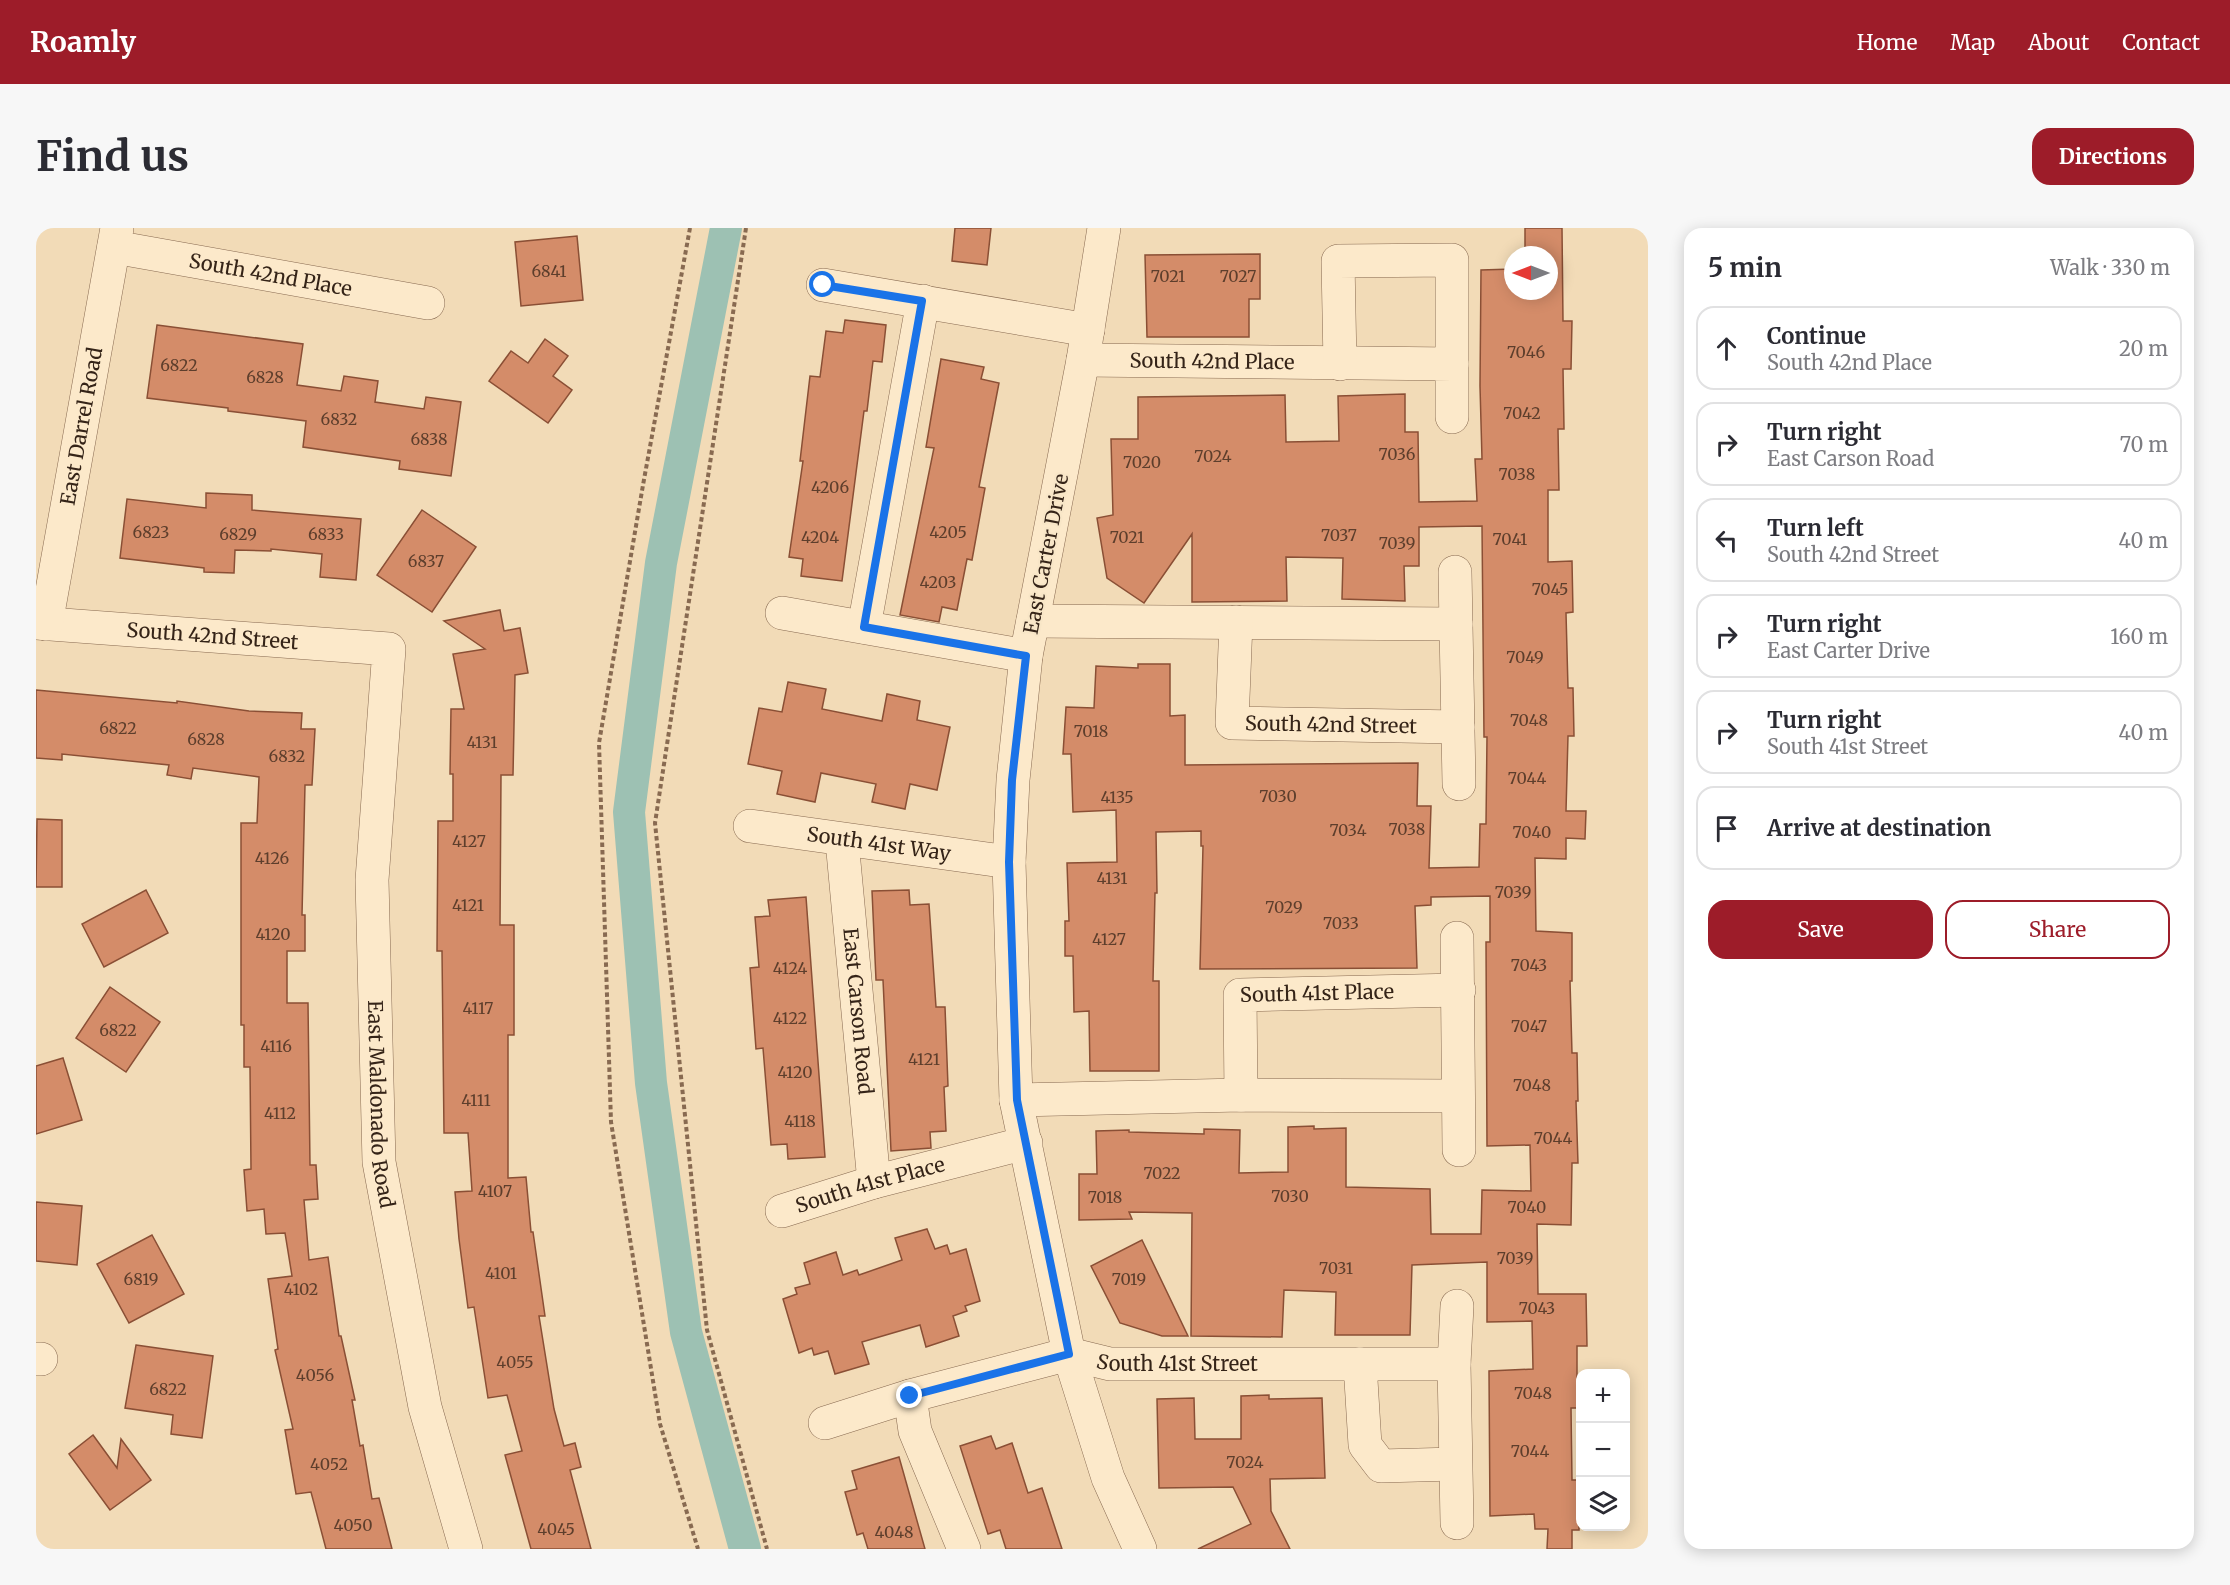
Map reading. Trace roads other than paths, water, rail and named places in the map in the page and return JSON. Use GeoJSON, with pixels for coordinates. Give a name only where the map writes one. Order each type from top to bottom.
{"type":"FeatureCollection","features":[{"type":"Feature","properties":{"kind":"street","name":"East Carter Drive"},"geometry":{"type":"LineString","coordinates":[[1104,228],[1085,345],[1026,656],[1012,780],[1009,862],[1017,1100],[1069,1354],[1108,1478],[1140,1549]]}},
{"type":"Feature","properties":{"kind":"street","name":"South 42nd Place"},"geometry":{"type":"LineString","coordinates":[[115,238],[428,303]]}},
{"type":"Feature","properties":{"kind":"street","name":"East Darrel Road"},"geometry":{"type":"LineString","coordinates":[[41,624],[115,238]]}},
{"type":"Feature","properties":{"kind":"street"},"geometry":{"type":"LineString","coordinates":[[1340,364],[1338,261],[1452,260],[1452,417]]}},
{"type":"Feature","properties":{"kind":"street","name":"South 42nd Place"},"geometry":{"type":"LineString","coordinates":[[823,285],[922,301],[1085,345],[1340,364],[1452,364]]}},
{"type":"Feature","properties":{"kind":"street"},"geometry":{"type":"LineString","coordinates":[[864,627],[922,301]]}},
{"type":"Feature","properties":{"kind":"street"},"geometry":{"type":"LineString","coordinates":[[1455,572],[1459,784]]}},
{"type":"Feature","properties":{"kind":"street"},"geometry":{"type":"LineString","coordinates":[[782,613],[1026,656]]}},
{"type":"Feature","properties":{"kind":"street"},"geometry":{"type":"LineString","coordinates":[[1033,621],[1456,624]]}},
{"type":"Feature","properties":{"kind":"street","name":"South 42nd Street"},"geometry":{"type":"LineString","coordinates":[[1236,622],[1232,723],[1458,727]]}},
{"type":"Feature","properties":{"kind":"street","name":"South 42nd Street"},"geometry":{"type":"LineString","coordinates":[[41,624],[389,649]]}},
{"type":"Feature","properties":{"kind":"street","name":"East Maldonado Road"},"geometry":{"type":"LineString","coordinates":[[389,649],[372,880],[379,1162],[425,1407],[466,1549]]}},
{"type":"Feature","properties":{"kind":"street","name":"South 41st Way"},"geometry":{"type":"LineString","coordinates":[[750,826],[842,841],[1009,862]]}},
{"type":"Feature","properties":{"kind":"street","name":"East Carson Road"},"geometry":{"type":"LineString","coordinates":[[842,841],[874,1182]]}},
{"type":"Feature","properties":{"kind":"street"},"geometry":{"type":"LineString","coordinates":[[1457,938],[1459,1150]]}},
{"type":"Feature","properties":{"kind":"street","name":"South 41st Place"},"geometry":{"type":"LineString","coordinates":[[1241,1095],[1240,995],[1459,990]]}},
{"type":"Feature","properties":{"kind":"street"},"geometry":{"type":"LineString","coordinates":[[1017,1100],[1241,1095],[1457,1096]]}},
{"type":"Feature","properties":{"kind":"street","name":"South 41st Place"},"geometry":{"type":"LineString","coordinates":[[782,1211],[874,1182],[1026,1143]]}},
{"type":"Feature","properties":{"kind":"street"},"geometry":{"type":"LineString","coordinates":[[1456,1523],[1454,1364],[1457,1306]]}},
{"type":"Feature","properties":{"kind":"street","name":"South 41st Street"},"geometry":{"type":"LineString","coordinates":[[825,1422],[910,1396],[1069,1354],[1110,1364],[1454,1364]]}},
{"type":"Feature","properties":{"kind":"street"},"geometry":{"type":"LineString","coordinates":[[1360,1364],[1365,1445],[1381,1466],[1455,1464]]}},
{"type":"Feature","properties":{"kind":"street"},"geometry":{"type":"LineString","coordinates":[[910,1396],[915,1431],[964,1549]]}},
{"type":"Feature","properties":{"kind":"waterway"},"geometry":{"type":"LineString","coordinates":[[726,228],[661,563],[629,812],[651,1083],[686,1332],[745,1549]]}}]}
